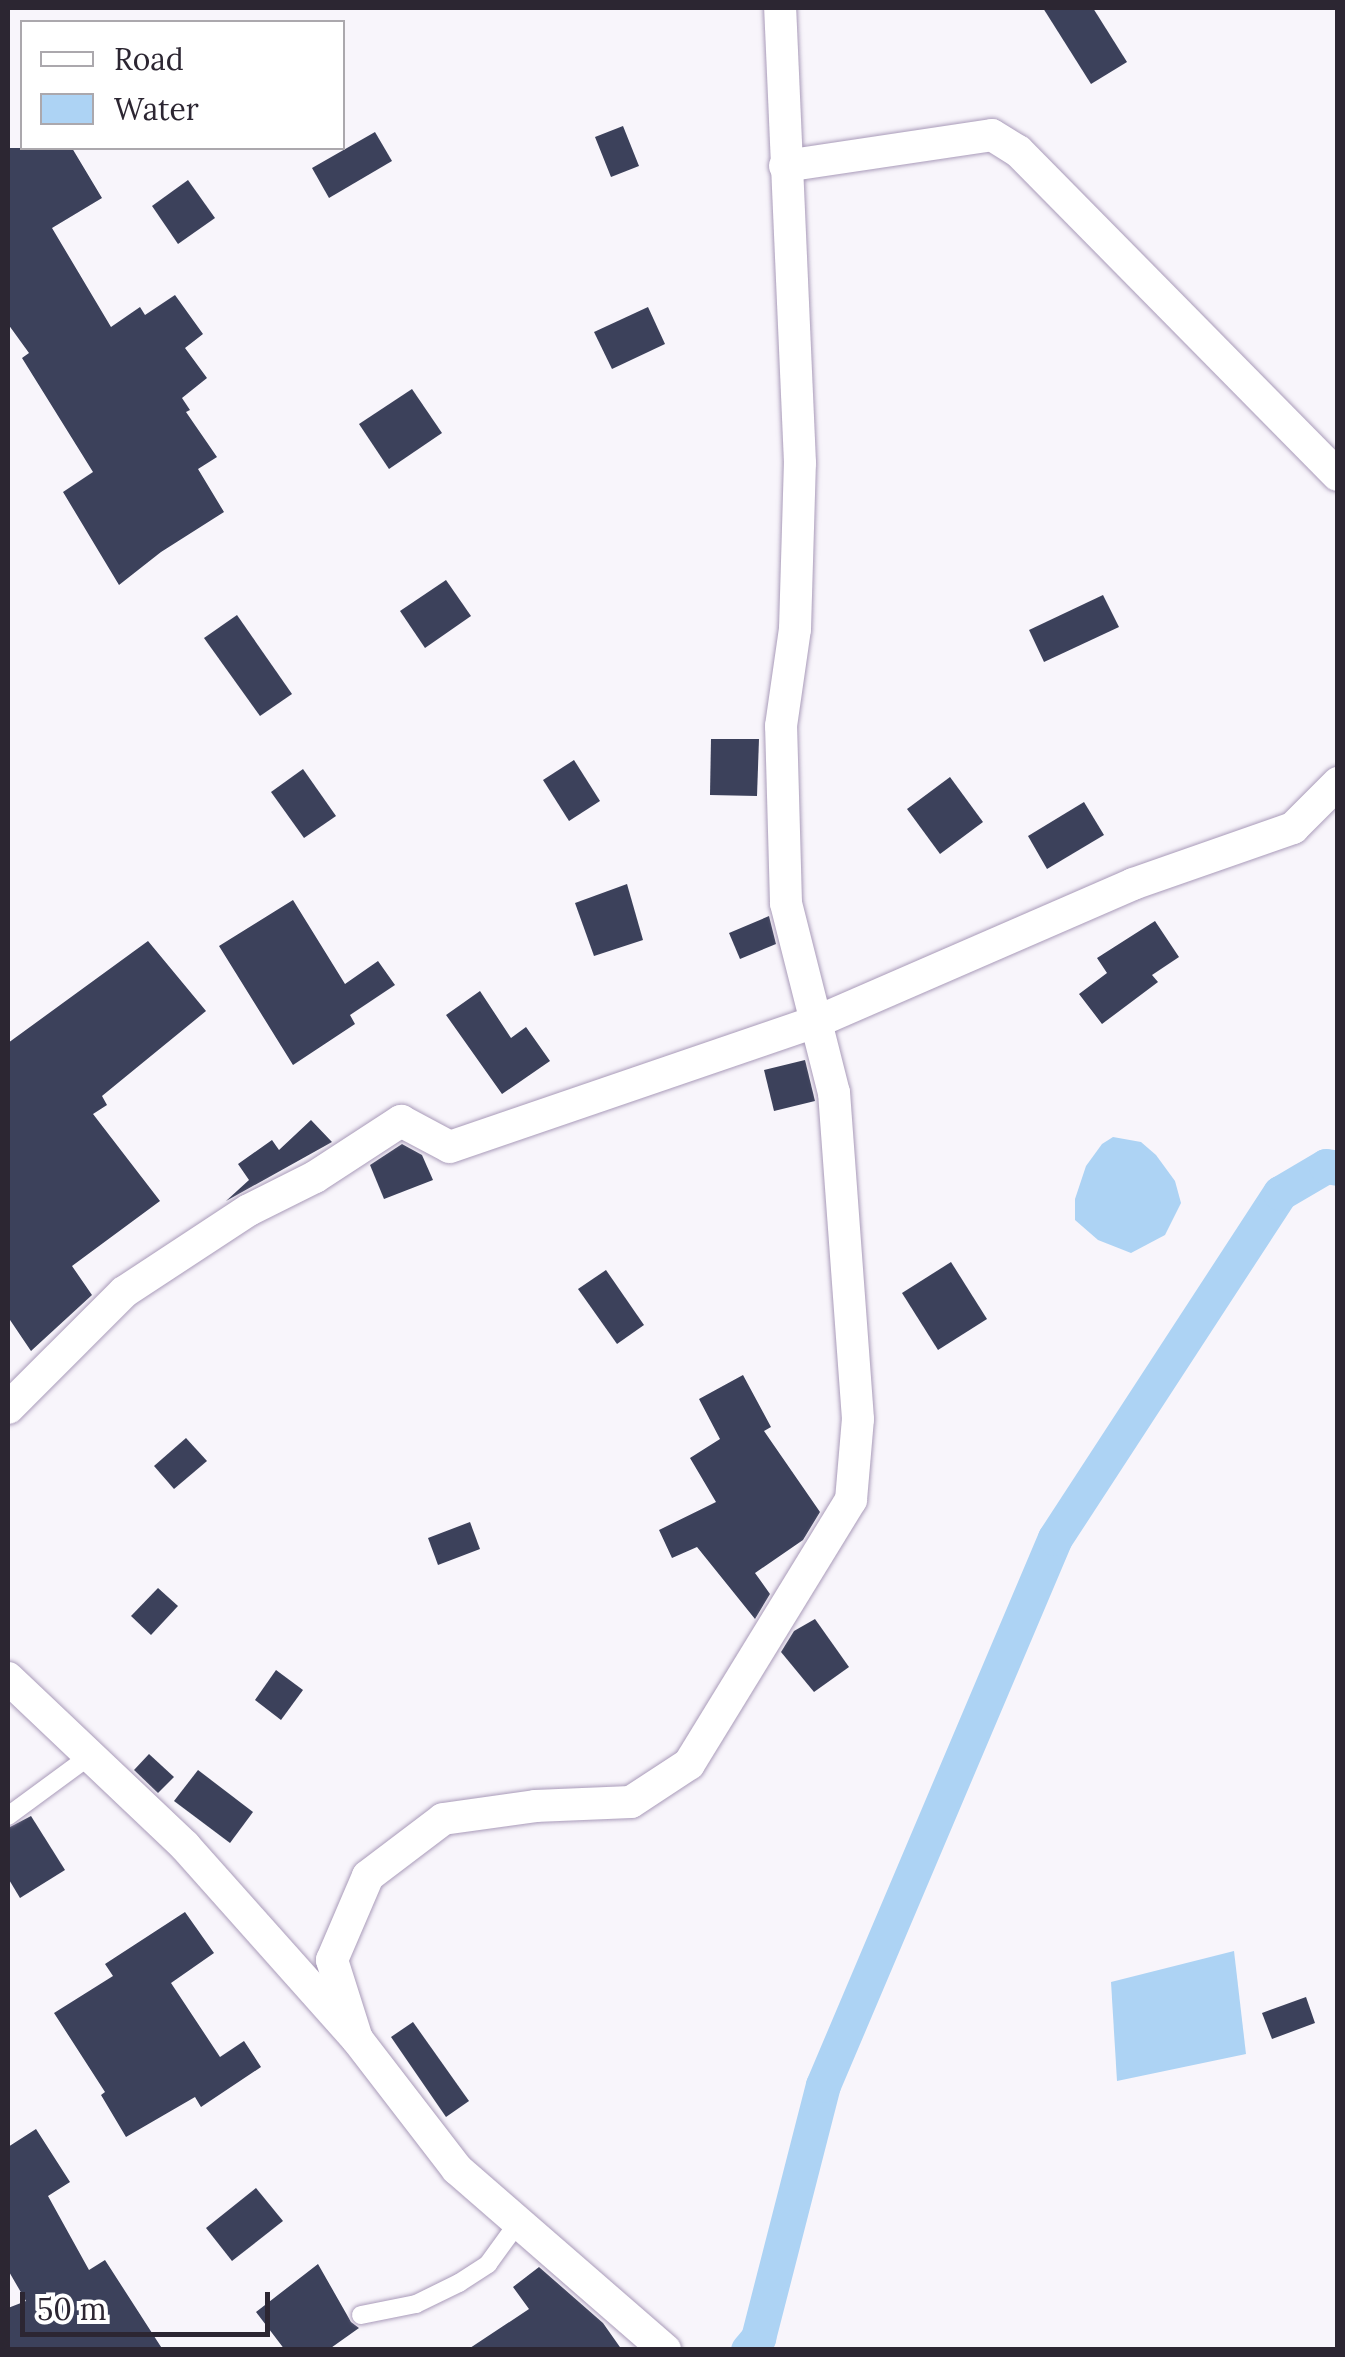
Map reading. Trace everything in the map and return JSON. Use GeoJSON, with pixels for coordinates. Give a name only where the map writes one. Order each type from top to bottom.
{"type":"FeatureCollection","features":[{"type":"Feature","properties":{"kind":"street"},"geometry":{"type":"LineString","coordinates":[[357,2039],[332,1960],[368,1876],[443,1819],[536,1806],[631,1802],[689,1764],[794,1600],[851,1500],[858,1418],[836,1112],[786,903],[781,726],[796,629],[800,463],[780,8]]}},
{"type":"Feature","properties":{"kind":"street"},"geometry":{"type":"LineString","coordinates":[[786,166],[992,135],[1018,150],[1338,475]]}},
{"type":"Feature","properties":{"kind":"street"},"geometry":{"type":"LineString","coordinates":[[8,1408],[124,1292],[249,1210],[315,1177],[402,1121],[450,1147],[816,1022],[1133,884],[1292,828],[1338,783]]}},
{"type":"Feature","properties":{"kind":"street"},"geometry":{"type":"LineString","coordinates":[[8,1678],[185,1846],[357,2039],[457,2169],[665,2350]]}},
{"type":"Feature","properties":{"kind":"lane"},"geometry":{"type":"LineString","coordinates":[[8,1816],[90,1755]]}},
{"type":"Feature","properties":{"kind":"lane"},"geometry":{"type":"LineString","coordinates":[[361,2315],[416,2304],[459,2283],[488,2264],[520,2220]]}},
{"type":"Feature","properties":{"kind":"water"},"geometry":{"type":"Polygon","coordinates":[[[1113,1137],[1141,1142],[1156,1155],[1175,1181],[1181,1203],[1165,1235],[1131,1253],[1098,1240],[1075,1220],[1075,1199],[1086,1166],[1102,1144],[1113,1137]]]}},
{"type":"Feature","properties":{"kind":"water"},"geometry":{"type":"Polygon","coordinates":[[[1234,1951],[1246,2054],[1117,2081],[1111,1982],[1234,1951]]]}},
{"type":"Feature","properties":{"kind":"building"},"geometry":{"type":"Polygon","coordinates":[[[1043,8],[1093,8],[1127,62],[1091,84],[1043,8]]]}},
{"type":"Feature","properties":{"kind":"building"},"geometry":{"type":"Polygon","coordinates":[[[623,126],[639,166],[611,177],[595,137],[623,126]]]}},
{"type":"Feature","properties":{"kind":"building"},"geometry":{"type":"Polygon","coordinates":[[[375,132],[392,161],[329,198],[312,168],[375,132]]]}},
{"type":"Feature","properties":{"kind":"building"},"geometry":{"type":"Polygon","coordinates":[[[8,148],[73,150],[102,198],[52,228],[111,327],[140,307],[145,315],[175,295],[203,334],[185,348],[207,378],[182,398],[190,410],[186,412],[217,457],[198,469],[224,512],[161,552],[119,585],[63,492],[93,472],[22,358],[29,353],[8,324],[8,148]]]}},
{"type":"Feature","properties":{"kind":"building"},"geometry":{"type":"Polygon","coordinates":[[[188,180],[215,218],[178,244],[152,206],[188,180]]]}},
{"type":"Feature","properties":{"kind":"building"},"geometry":{"type":"Polygon","coordinates":[[[648,307],[665,344],[612,369],[594,332],[648,307]]]}},
{"type":"Feature","properties":{"kind":"building"},"geometry":{"type":"Polygon","coordinates":[[[412,389],[442,433],[389,469],[359,424],[412,389]]]}},
{"type":"Feature","properties":{"kind":"building"},"geometry":{"type":"Polygon","coordinates":[[[446,580],[471,616],[425,648],[400,611],[446,580]]]}},
{"type":"Feature","properties":{"kind":"building"},"geometry":{"type":"Polygon","coordinates":[[[1103,595],[1119,627],[1044,662],[1029,630],[1103,595]]]}},
{"type":"Feature","properties":{"kind":"building"},"geometry":{"type":"Polygon","coordinates":[[[237,615],[292,694],[260,716],[204,638],[237,615]]]}},
{"type":"Feature","properties":{"kind":"building"},"geometry":{"type":"Polygon","coordinates":[[[711,739],[759,739],[757,796],[710,795],[711,739]]]}},
{"type":"Feature","properties":{"kind":"building"},"geometry":{"type":"Polygon","coordinates":[[[574,760],[600,801],[569,821],[543,780],[574,760]]]}},
{"type":"Feature","properties":{"kind":"building"},"geometry":{"type":"Polygon","coordinates":[[[303,769],[336,816],[304,838],[271,792],[303,769]]]}},
{"type":"Feature","properties":{"kind":"building"},"geometry":{"type":"Polygon","coordinates":[[[950,777],[983,822],[940,854],[907,809],[950,777]]]}},
{"type":"Feature","properties":{"kind":"building"},"geometry":{"type":"Polygon","coordinates":[[[1084,802],[1104,835],[1047,869],[1028,836],[1084,802]]]}},
{"type":"Feature","properties":{"kind":"building"},"geometry":{"type":"Polygon","coordinates":[[[627,884],[643,940],[594,956],[575,903],[627,884]]]}},
{"type":"Feature","properties":{"kind":"building"},"geometry":{"type":"Polygon","coordinates":[[[293,900],[345,984],[378,961],[395,985],[350,1015],[355,1024],[293,1065],[219,946],[293,900]]]}},
{"type":"Feature","properties":{"kind":"building"},"geometry":{"type":"Polygon","coordinates":[[[769,916],[776,944],[740,959],[729,933],[769,916]]]}},
{"type":"Feature","properties":{"kind":"building"},"geometry":{"type":"Polygon","coordinates":[[[1155,921],[1179,957],[1152,975],[1158,982],[1102,1024],[1079,994],[1107,973],[1097,958],[1155,921]]]}},
{"type":"Feature","properties":{"kind":"building"},"geometry":{"type":"Polygon","coordinates":[[[148,941],[206,1011],[102,1096],[107,1105],[93,1114],[160,1201],[72,1266],[92,1295],[31,1351],[8,1317],[8,1043],[148,941]]]}},
{"type":"Feature","properties":{"kind":"building"},"geometry":{"type":"Polygon","coordinates":[[[480,991],[511,1038],[526,1027],[550,1061],[502,1094],[446,1015],[480,991]]]}},
{"type":"Feature","properties":{"kind":"building"},"geometry":{"type":"Polygon","coordinates":[[[805,1060],[815,1101],[774,1111],[764,1070],[805,1060]]]}},
{"type":"Feature","properties":{"kind":"building"},"geometry":{"type":"Polygon","coordinates":[[[311,1120],[332,1142],[226,1201],[249,1180],[238,1164],[272,1140],[279,1150],[311,1120]]]}},
{"type":"Feature","properties":{"kind":"building"},"geometry":{"type":"Polygon","coordinates":[[[402,1144],[422,1155],[433,1180],[384,1199],[370,1165],[402,1144]]]}},
{"type":"Feature","properties":{"kind":"building"},"geometry":{"type":"Polygon","coordinates":[[[951,1262],[987,1319],[938,1350],[902,1293],[951,1262]]]}},
{"type":"Feature","properties":{"kind":"building"},"geometry":{"type":"Polygon","coordinates":[[[606,1270],[644,1325],[617,1344],[578,1289],[606,1270]]]}},
{"type":"Feature","properties":{"kind":"building"},"geometry":{"type":"Polygon","coordinates":[[[743,1375],[771,1427],[764,1431],[820,1512],[803,1540],[755,1573],[770,1594],[755,1619],[697,1547],[672,1558],[659,1530],[716,1502],[690,1458],[720,1439],[699,1399],[743,1375]]]}},
{"type":"Feature","properties":{"kind":"building"},"geometry":{"type":"Polygon","coordinates":[[[186,1438],[207,1461],[174,1489],[154,1466],[186,1438]]]}},
{"type":"Feature","properties":{"kind":"building"},"geometry":{"type":"Polygon","coordinates":[[[470,1522],[480,1549],[438,1565],[428,1538],[470,1522]]]}},
{"type":"Feature","properties":{"kind":"building"},"geometry":{"type":"Polygon","coordinates":[[[158,1588],[178,1606],[151,1635],[131,1616],[158,1588]]]}},
{"type":"Feature","properties":{"kind":"building"},"geometry":{"type":"Polygon","coordinates":[[[815,1619],[849,1667],[814,1692],[781,1652],[794,1631],[815,1619]]]}},
{"type":"Feature","properties":{"kind":"building"},"geometry":{"type":"Polygon","coordinates":[[[276,1670],[303,1690],[281,1720],[255,1700],[276,1670]]]}},
{"type":"Feature","properties":{"kind":"building"},"geometry":{"type":"Polygon","coordinates":[[[149,1754],[174,1777],[158,1793],[134,1770],[149,1754]]]}},
{"type":"Feature","properties":{"kind":"building"},"geometry":{"type":"Polygon","coordinates":[[[198,1770],[253,1812],[230,1843],[174,1801],[198,1770]]]}},
{"type":"Feature","properties":{"kind":"building"},"geometry":{"type":"Polygon","coordinates":[[[31,1816],[65,1870],[20,1898],[8,1878],[8,1828],[31,1816]]]}},
{"type":"Feature","properties":{"kind":"building"},"geometry":{"type":"Polygon","coordinates":[[[185,1912],[214,1953],[171,1983],[220,2057],[244,2041],[261,2067],[201,2107],[195,2097],[126,2137],[101,2095],[105,2092],[54,2013],[113,1976],[105,1964],[185,1912]]]}},
{"type":"Feature","properties":{"kind":"building"},"geometry":{"type":"Polygon","coordinates":[[[1306,1997],[1315,2023],[1272,2039],[1262,2013],[1306,1997]]]}},
{"type":"Feature","properties":{"kind":"building"},"geometry":{"type":"Polygon","coordinates":[[[413,2022],[469,2101],[446,2117],[391,2037],[413,2022]]]}},
{"type":"Feature","properties":{"kind":"building"},"geometry":{"type":"Polygon","coordinates":[[[36,2129],[70,2182],[48,2196],[89,2270],[105,2260],[163,2350],[8,2350],[8,2308],[26,2301],[8,2270],[8,2147],[36,2129]]]}},
{"type":"Feature","properties":{"kind":"building"},"geometry":{"type":"Polygon","coordinates":[[[256,2188],[283,2221],[232,2261],[206,2228],[256,2188]]]}},
{"type":"Feature","properties":{"kind":"building"},"geometry":{"type":"Polygon","coordinates":[[[318,2264],[351,2322],[359,2328],[328,2350],[285,2350],[256,2312],[318,2264]]]}},
{"type":"Feature","properties":{"kind":"building"},"geometry":{"type":"Polygon","coordinates":[[[539,2267],[603,2323],[622,2350],[467,2350],[529,2309],[513,2287],[539,2267]]]}},
{"type":"Feature","properties":{"kind":"waterway"},"geometry":{"type":"LineString","coordinates":[[748,2350],[758,2338],[823,2085],[1055,1538],[1280,1193],[1326,1166],[1338,1168]]}}]}
